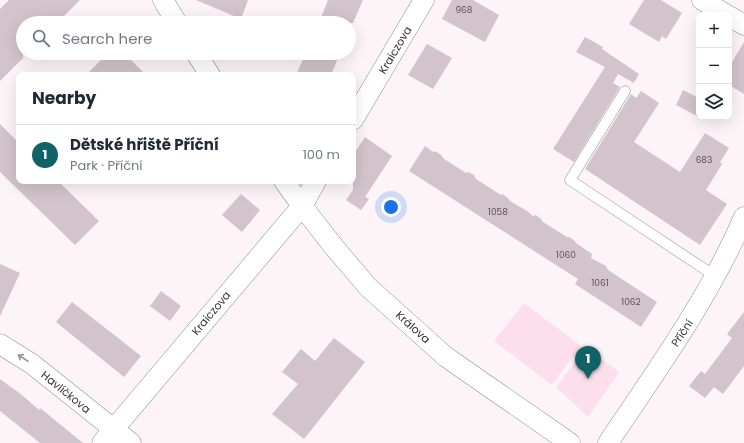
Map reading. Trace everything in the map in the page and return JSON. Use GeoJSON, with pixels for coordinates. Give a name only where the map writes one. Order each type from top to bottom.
{"type":"FeatureCollection","features":[{"type":"Feature","properties":{"kind":"street"},"geometry":{"type":"LineString","coordinates":[[163,0],[173,16]]}},
{"type":"Feature","properties":{"kind":"street","name":"Kraiczova"},"geometry":{"type":"LineString","coordinates":[[356,115],[424,0]]}},
{"type":"Feature","properties":{"kind":"street"},"geometry":{"type":"LineString","coordinates":[[702,0],[722,12]]}},
{"type":"Feature","properties":{"kind":"street"},"geometry":{"type":"LineString","coordinates":[[732,18],[744,25]]}},
{"type":"Feature","properties":{"kind":"street"},"geometry":{"type":"LineString","coordinates":[[200,60],[208,72]]}},
{"type":"Feature","properties":{"kind":"street","name":"Králova"},"geometry":{"type":"LineString","coordinates":[[286,184],[334,247],[368,287],[446,357],[570,443]]}},
{"type":"Feature","properties":{"kind":"street","name":"Kraiczova"},"geometry":{"type":"LineString","coordinates":[[107,436],[302,206],[314,184]]}},
{"type":"Feature","properties":{"kind":"street","name":"Příční"},"geometry":{"type":"LineString","coordinates":[[608,443],[686,327],[732,244],[744,217]]}},
{"type":"Feature","properties":{"kind":"street","name":"Havlíčkova"},"geometry":{"type":"LineString","coordinates":[[0,344],[32,364],[107,436],[131,443]]}},
{"type":"Feature","properties":{"kind":"lane"},"geometry":{"type":"LineString","coordinates":[[625,92],[570,180],[715,276]]}},
{"type":"Feature","properties":{"kind":"shaded area"},"geometry":{"type":"Polygon","coordinates":[[[524,303],[581,346],[552,385],[494,341],[524,303]]]}},
{"type":"Feature","properties":{"kind":"shaded area"},"geometry":{"type":"Polygon","coordinates":[[[586,348],[619,372],[588,417],[556,387],[586,348]]]}},
{"type":"Feature","properties":{"kind":"building"},"geometry":{"type":"Polygon","coordinates":[[[9,0],[80,0],[64,16],[16,16],[16,60],[21,60],[0,81],[0,9],[9,0]]]}},
{"type":"Feature","properties":{"kind":"building"},"geometry":{"type":"Polygon","coordinates":[[[196,0],[248,0],[242,16],[234,16],[196,0]]]}},
{"type":"Feature","properties":{"kind":"building"},"geometry":{"type":"Polygon","coordinates":[[[328,0],[363,0],[356,16],[322,16],[328,0]]]}},
{"type":"Feature","properties":{"kind":"building"},"geometry":{"type":"Polygon","coordinates":[[[452,0],[473,0],[499,15],[485,42],[442,19],[452,0]]]}},
{"type":"Feature","properties":{"kind":"building"},"geometry":{"type":"Polygon","coordinates":[[[644,0],[661,0],[682,13],[666,39],[662,36],[659,42],[629,24],[644,0]]]}},
{"type":"Feature","properties":{"kind":"building"},"geometry":{"type":"Polygon","coordinates":[[[585,37],[603,47],[602,49],[639,74],[634,83],[618,74],[613,83],[620,87],[574,162],[553,149],[605,67],[576,52],[585,37]]]}},
{"type":"Feature","properties":{"kind":"building"},"geometry":{"type":"Polygon","coordinates":[[[744,42],[744,94],[732,87],[732,62],[744,42]]]}},
{"type":"Feature","properties":{"kind":"building"},"geometry":{"type":"Polygon","coordinates":[[[427,44],[452,58],[433,89],[408,75],[427,44]]]}},
{"type":"Feature","properties":{"kind":"building"},"geometry":{"type":"Polygon","coordinates":[[[101,60],[131,60],[143,72],[89,72],[101,60]]]}},
{"type":"Feature","properties":{"kind":"building"},"geometry":{"type":"Polygon","coordinates":[[[303,60],[337,60],[332,72],[297,72],[303,60]]]}},
{"type":"Feature","properties":{"kind":"building"},"geometry":{"type":"Polygon","coordinates":[[[683,90],[696,96],[696,115],[676,105],[683,90]]]}},
{"type":"Feature","properties":{"kind":"building"},"geometry":{"type":"Polygon","coordinates":[[[641,91],[659,103],[634,142],[680,172],[705,133],[729,148],[720,162],[722,164],[706,190],[727,204],[700,245],[585,169],[631,94],[636,98],[641,91]]]}},
{"type":"Feature","properties":{"kind":"building"},"geometry":{"type":"Polygon","coordinates":[[[0,124],[16,140],[16,184],[61,184],[99,221],[75,245],[0,172],[0,124]]]}},
{"type":"Feature","properties":{"kind":"building"},"geometry":{"type":"Polygon","coordinates":[[[365,137],[392,156],[365,197],[369,199],[361,210],[346,200],[353,190],[353,184],[356,184],[356,150],[365,137]]]}},
{"type":"Feature","properties":{"kind":"building"},"geometry":{"type":"Polygon","coordinates":[[[425,146],[433,152],[435,151],[444,159],[466,173],[468,172],[474,175],[476,179],[501,195],[502,194],[533,216],[536,215],[543,222],[575,241],[592,254],[591,258],[606,266],[608,270],[657,302],[641,327],[575,284],[578,279],[409,171],[425,146]]]}},
{"type":"Feature","properties":{"kind":"building"},"geometry":{"type":"Polygon","coordinates":[[[241,194],[260,210],[242,232],[222,215],[241,194]]]}},
{"type":"Feature","properties":{"kind":"building"},"geometry":{"type":"Polygon","coordinates":[[[0,264],[20,273],[0,316],[0,264]]]}},
{"type":"Feature","properties":{"kind":"building"},"geometry":{"type":"Polygon","coordinates":[[[161,291],[181,306],[170,321],[150,306],[161,291]]]}},
{"type":"Feature","properties":{"kind":"building"},"geometry":{"type":"Polygon","coordinates":[[[72,302],[141,356],[124,377],[56,322],[72,302]]]}},
{"type":"Feature","properties":{"kind":"building"},"geometry":{"type":"Polygon","coordinates":[[[744,312],[744,366],[723,394],[714,387],[705,398],[689,386],[701,371],[705,374],[732,338],[727,334],[744,312]]]}},
{"type":"Feature","properties":{"kind":"building"},"geometry":{"type":"Polygon","coordinates":[[[334,338],[365,362],[304,439],[272,414],[298,384],[282,372],[301,349],[315,361],[334,338]]]}},
{"type":"Feature","properties":{"kind":"building"},"geometry":{"type":"Polygon","coordinates":[[[0,379],[39,410],[40,408],[83,443],[40,443],[0,411],[0,379]]]}},
{"type":"Feature","properties":{"kind":"place","name":"Dětské hřiště Příční"},"geometry":{"type":"Point","coordinates":[588,379]}}]}
